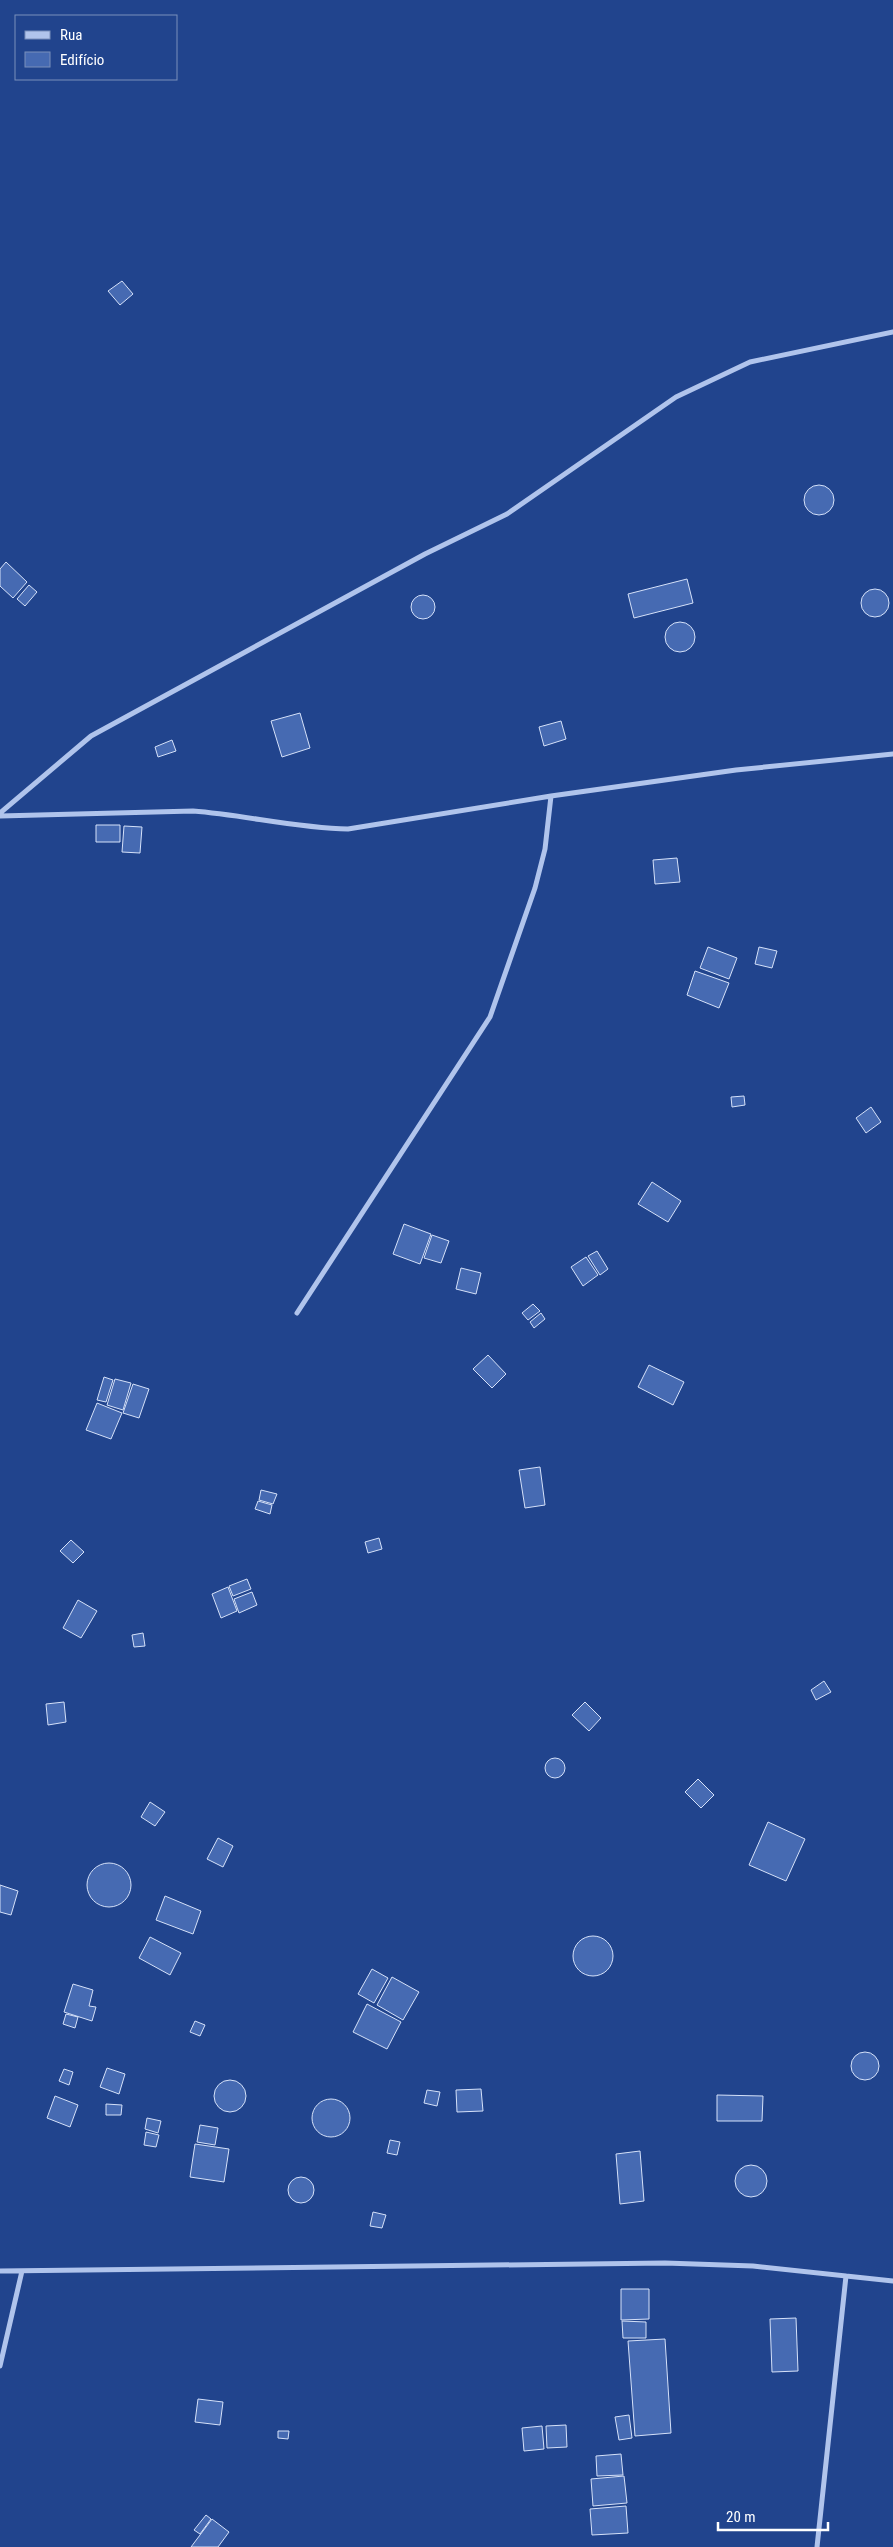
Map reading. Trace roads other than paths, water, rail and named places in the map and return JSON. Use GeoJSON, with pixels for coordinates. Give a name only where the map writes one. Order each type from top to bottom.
{"type":"FeatureCollection","features":[{"type":"Feature","properties":{"kind":"street"},"geometry":{"type":"LineString","coordinates":[[0,814],[91,736],[425,554],[507,514],[676,397],[750,362],[893,332]]}},
{"type":"Feature","properties":{"kind":"street"},"geometry":{"type":"LineString","coordinates":[[0,814],[193,812],[224,814],[320,829],[348,829],[551,796],[736,770],[893,754]]}},
{"type":"Feature","properties":{"kind":"street"},"geometry":{"type":"LineString","coordinates":[[297,1313],[490,1017],[536,888],[545,849],[551,796]]}},
{"type":"Feature","properties":{"kind":"street"},"geometry":{"type":"LineString","coordinates":[[0,2271],[664,2264],[753,2266],[893,2281]]}},
{"type":"Feature","properties":{"kind":"street"},"geometry":{"type":"LineString","coordinates":[[0,2366],[22,2271]]}},
{"type":"Feature","properties":{"kind":"street"},"geometry":{"type":"LineString","coordinates":[[816,2547],[846,2276]]}}]}
